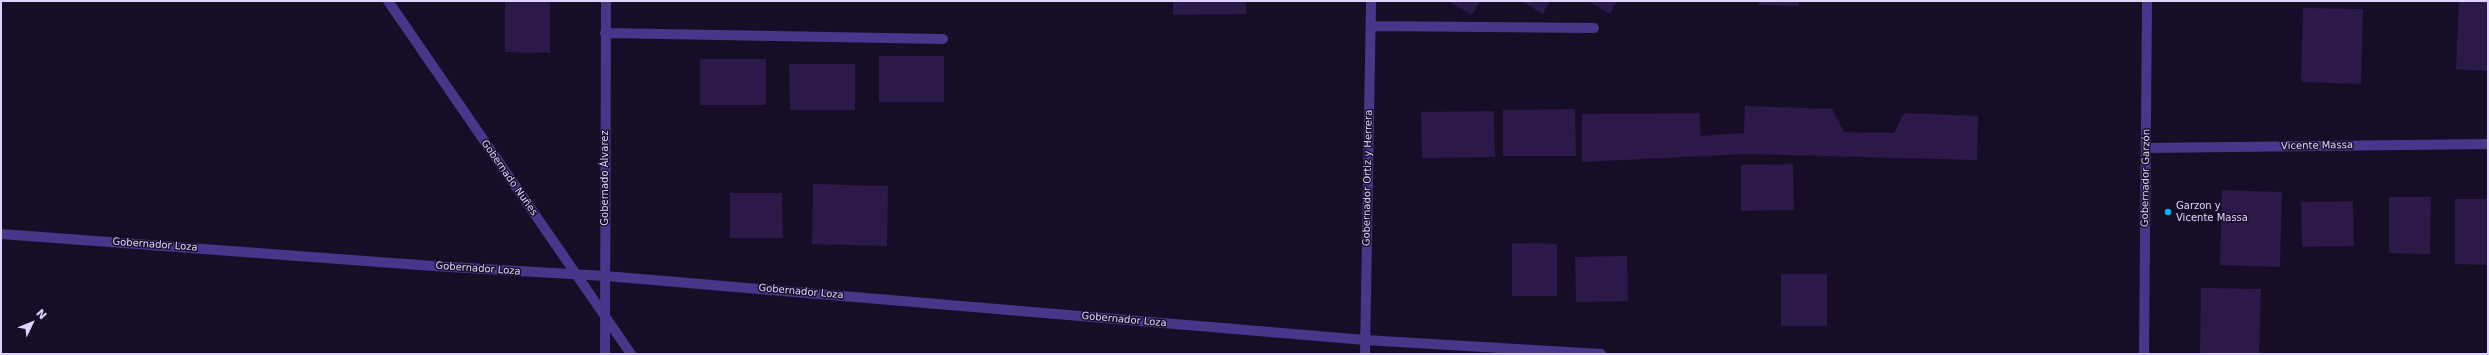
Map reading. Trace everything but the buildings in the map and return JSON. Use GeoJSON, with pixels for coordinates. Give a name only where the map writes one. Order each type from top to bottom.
{"type":"FeatureCollection","features":[{"type":"Feature","properties":{"kind":"street","name":"Gobernado Nuñes"},"geometry":{"type":"LineString","coordinates":[[388,1],[631,354]]}},
{"type":"Feature","properties":{"kind":"street","name":"Gobernado Álvarez"},"geometry":{"type":"LineString","coordinates":[[605,354],[606,1]]}},
{"type":"Feature","properties":{"kind":"street","name":"Gobernador Ortiz y Herrera"},"geometry":{"type":"LineString","coordinates":[[1365,354],[1371,1]]}},
{"type":"Feature","properties":{"kind":"street","name":"Gobernador Garzón"},"geometry":{"type":"LineString","coordinates":[[2144,354],[2147,1]]}},
{"type":"Feature","properties":{"kind":"street"},"geometry":{"type":"LineString","coordinates":[[1371,26],[1594,28]]}},
{"type":"Feature","properties":{"kind":"street"},"geometry":{"type":"LineString","coordinates":[[606,33],[943,38]]}},
{"type":"Feature","properties":{"kind":"street","name":"Vicente Massa"},"geometry":{"type":"LineString","coordinates":[[2146,148],[2488,144]]}},
{"type":"Feature","properties":{"kind":"street","name":"Gobernador Loza"},"geometry":{"type":"LineString","coordinates":[[1,234],[605,276],[1365,340],[1602,354]]}},
{"type":"Feature","properties":{"kind":"place","name":"Garzon y Vicente Massa"},"geometry":{"type":"Point","coordinates":[2168,212]}}]}
